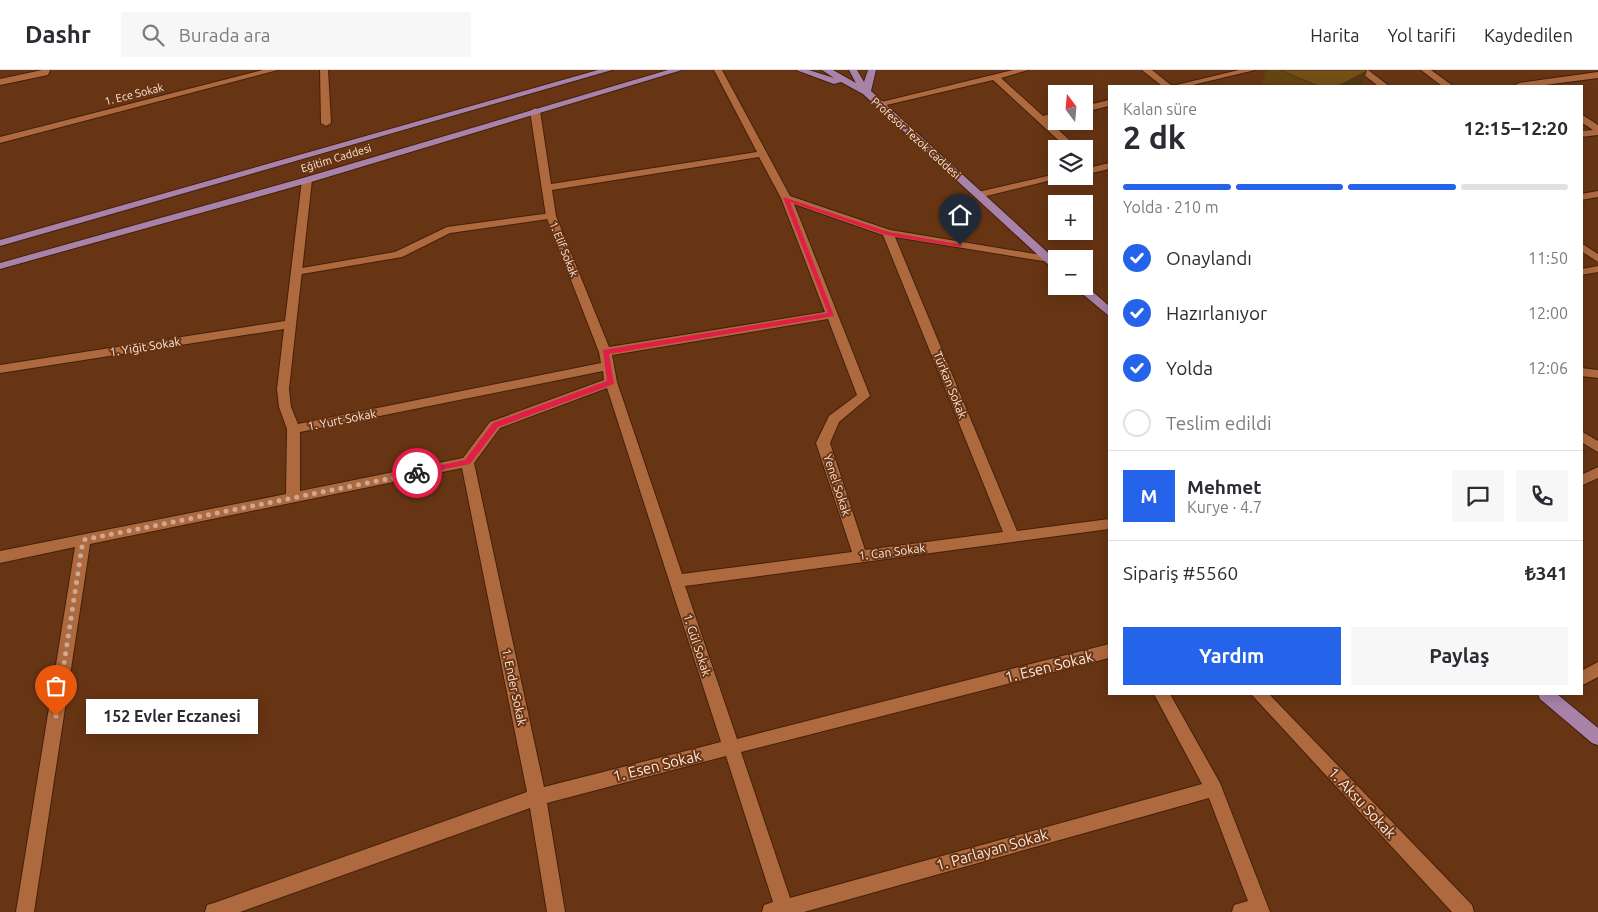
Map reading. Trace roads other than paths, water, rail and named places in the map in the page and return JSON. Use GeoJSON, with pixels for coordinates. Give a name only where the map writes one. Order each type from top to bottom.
{"type":"FeatureCollection","features":[{"type":"Feature","properties":{"kind":"main road","name":"Eğitim Caddesi"},"geometry":{"type":"LineString","coordinates":[[0,243],[608,70]]}},
{"type":"Feature","properties":{"kind":"main road","name":"Eğitim Caddesi"},"geometry":{"type":"LineString","coordinates":[[0,266],[307,180],[678,70]]}},
{"type":"Feature","properties":{"kind":"main road"},"geometry":{"type":"LineString","coordinates":[[800,70],[866,92]]}},
{"type":"Feature","properties":{"kind":"main road"},"geometry":{"type":"LineString","coordinates":[[826,70],[866,92]]}},
{"type":"Feature","properties":{"kind":"main road"},"geometry":{"type":"LineString","coordinates":[[853,70],[866,92]]}},
{"type":"Feature","properties":{"kind":"main road"},"geometry":{"type":"LineString","coordinates":[[866,92],[872,70]]}},
{"type":"Feature","properties":{"kind":"main road","name":"Profesör Tezok Caddesi"},"geometry":{"type":"LineString","coordinates":[[866,92],[1048,258]]}},
{"type":"Feature","properties":{"kind":"main road"},"geometry":{"type":"LineString","coordinates":[[1090,295],[1108,311]]}},
{"type":"Feature","properties":{"kind":"main road"},"geometry":{"type":"LineString","coordinates":[[1550,695],[1598,738]]}},
{"type":"Feature","properties":{"kind":"street","name":"1. Ece Sokak"},"geometry":{"type":"LineString","coordinates":[[0,140],[256,72],[274,70]]}},
{"type":"Feature","properties":{"kind":"street"},"geometry":{"type":"LineString","coordinates":[[324,70],[326,123]]}},
{"type":"Feature","properties":{"kind":"street"},"geometry":{"type":"LineString","coordinates":[[605,352],[832,315],[786,198],[718,70]]}},
{"type":"Feature","properties":{"kind":"street"},"geometry":{"type":"LineString","coordinates":[[878,104],[1024,70]]}},
{"type":"Feature","properties":{"kind":"street"},"geometry":{"type":"LineString","coordinates":[[1146,70],[1166,85]]}},
{"type":"Feature","properties":{"kind":"street"},"geometry":{"type":"LineString","coordinates":[[1182,85],[1251,70]]}},
{"type":"Feature","properties":{"kind":"street"},"geometry":{"type":"LineString","coordinates":[[1362,70],[1383,85]]}},
{"type":"Feature","properties":{"kind":"street"},"geometry":{"type":"LineString","coordinates":[[1425,70],[1447,85]]}},
{"type":"Feature","properties":{"kind":"street"},"geometry":{"type":"LineString","coordinates":[[1578,70],[1593,76]]}},
{"type":"Feature","properties":{"kind":"street"},"geometry":{"type":"LineString","coordinates":[[0,82],[46,72]]}},
{"type":"Feature","properties":{"kind":"street"},"geometry":{"type":"LineString","coordinates":[[1534,85],[1593,76]]}},
{"type":"Feature","properties":{"kind":"street"},"geometry":{"type":"LineString","coordinates":[[995,77],[1064,140]]}},
{"type":"Feature","properties":{"kind":"street"},"geometry":{"type":"LineString","coordinates":[[1093,107],[1108,103]]}},
{"type":"Feature","properties":{"kind":"street","name":"1. Elif Sokak"},"geometry":{"type":"LineString","coordinates":[[535,111],[545,188],[551,216],[605,352],[611,382]]}},
{"type":"Feature","properties":{"kind":"street"},"geometry":{"type":"LineString","coordinates":[[1042,119],[1048,117]]}},
{"type":"Feature","properties":{"kind":"street"},"geometry":{"type":"LineString","coordinates":[[1583,119],[1598,130]]}},
{"type":"Feature","properties":{"kind":"street"},"geometry":{"type":"LineString","coordinates":[[1583,134],[1598,130]]}},
{"type":"Feature","properties":{"kind":"street"},"geometry":{"type":"LineString","coordinates":[[545,188],[762,154]]}},
{"type":"Feature","properties":{"kind":"street"},"geometry":{"type":"LineString","coordinates":[[1095,169],[1108,166]]}},
{"type":"Feature","properties":{"kind":"street"},"geometry":{"type":"LineString","coordinates":[[978,195],[1048,179]]}},
{"type":"Feature","properties":{"kind":"street","name":"1. Yurt Sokak"},"geometry":{"type":"LineString","coordinates":[[307,180],[283,389],[285,407],[294,429],[608,366]]}},
{"type":"Feature","properties":{"kind":"street"},"geometry":{"type":"LineString","coordinates":[[1583,197],[1598,194]]}},
{"type":"Feature","properties":{"kind":"street"},"geometry":{"type":"LineString","coordinates":[[786,198],[888,233],[1048,261]]}},
{"type":"Feature","properties":{"kind":"street"},"geometry":{"type":"LineString","coordinates":[[296,272],[398,255],[447,230],[551,216]]}},
{"type":"Feature","properties":{"kind":"street","name":"Türkan Sokak"},"geometry":{"type":"LineString","coordinates":[[888,233],[1012,536]]}},
{"type":"Feature","properties":{"kind":"street"},"geometry":{"type":"LineString","coordinates":[[1583,248],[1598,259]]}},
{"type":"Feature","properties":{"kind":"street"},"geometry":{"type":"LineString","coordinates":[[1583,272],[1598,269]]}},
{"type":"Feature","properties":{"kind":"street","name":"Yenel Sokak"},"geometry":{"type":"LineString","coordinates":[[832,315],[864,396],[834,419],[823,443],[860,556]]}},
{"type":"Feature","properties":{"kind":"street","name":"1. Yiğit Sokak"},"geometry":{"type":"LineString","coordinates":[[0,369],[290,324]]}},
{"type":"Feature","properties":{"kind":"street"},"geometry":{"type":"LineString","coordinates":[[1583,372],[1598,374]]}},
{"type":"Feature","properties":{"kind":"street"},"geometry":{"type":"LineString","coordinates":[[0,557],[467,462],[495,425],[611,382]]}},
{"type":"Feature","properties":{"kind":"street","name":"1. Gül Sokak"},"geometry":{"type":"LineString","coordinates":[[611,382],[731,748],[777,910]]}},
{"type":"Feature","properties":{"kind":"street"},"geometry":{"type":"LineString","coordinates":[[292,498],[294,429]]}},
{"type":"Feature","properties":{"kind":"street"},"geometry":{"type":"LineString","coordinates":[[1583,437],[1598,447]]}},
{"type":"Feature","properties":{"kind":"street","name":"1. Ender Sokak"},"geometry":{"type":"LineString","coordinates":[[467,462],[537,797],[556,912]]}},
{"type":"Feature","properties":{"kind":"street"},"geometry":{"type":"LineString","coordinates":[[1583,480],[1598,472]]}},
{"type":"Feature","properties":{"kind":"street","name":"1. Can Sokak"},"geometry":{"type":"LineString","coordinates":[[676,581],[1108,524]]}},
{"type":"Feature","properties":{"kind":"street"},"geometry":{"type":"LineString","coordinates":[[25,912],[83,540]]}},
{"type":"Feature","properties":{"kind":"street","name":"1. Esen Sokak"},"geometry":{"type":"LineString","coordinates":[[214,912],[537,797],[1108,651]]}},
{"type":"Feature","properties":{"kind":"street"},"geometry":{"type":"LineString","coordinates":[[1583,678],[1598,669]]}},
{"type":"Feature","properties":{"kind":"street"},"geometry":{"type":"LineString","coordinates":[[1163,695],[1214,789],[1260,909],[1241,912]]}},
{"type":"Feature","properties":{"kind":"street","name":"1. Aksu Sokak"},"geometry":{"type":"LineString","coordinates":[[1260,695],[1465,912]]}},
{"type":"Feature","properties":{"kind":"street","name":"1. Parlayan Sokak"},"geometry":{"type":"LineString","coordinates":[[777,910],[1214,789]]}},
{"type":"Feature","properties":{"kind":"place","name":"152 Evler Eczanesi"},"geometry":{"type":"Point","coordinates":[56,716]}}]}
